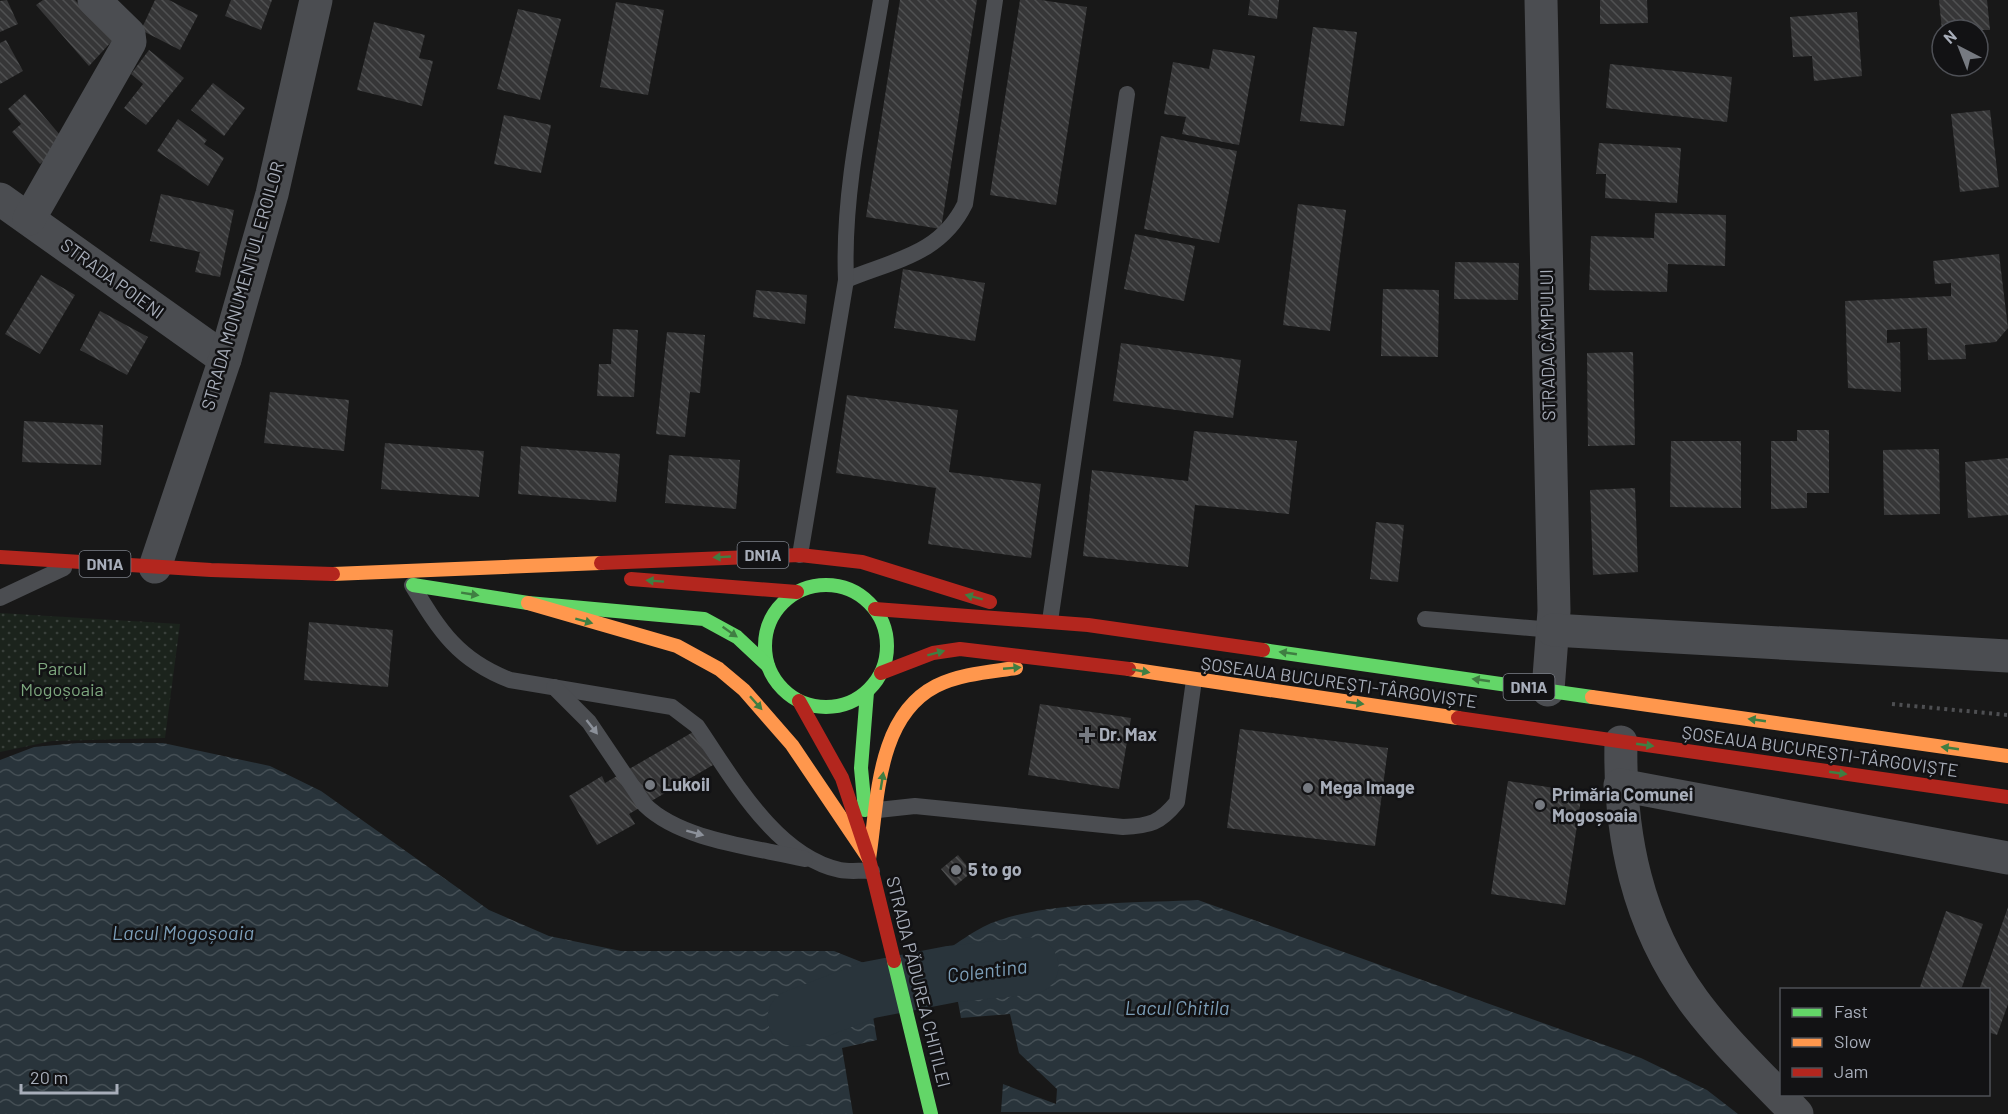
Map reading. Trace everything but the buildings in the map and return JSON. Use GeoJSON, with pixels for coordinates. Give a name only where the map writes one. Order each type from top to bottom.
{"type":"FeatureCollection","features":[{"type":"Feature","properties":{"kind":"main road","name":"ȘOSEAUA BUCUREȘTI-TÂRGOVIȘTE"},"geometry":{"type":"LineString","coordinates":[[0,557],[155,567],[343,574],[800,555],[861,562],[896,571],[939,587],[1050,621]]}},
{"type":"Feature","properties":{"kind":"main road","name":"ȘOSEAUA BUCUREȘTI-TÂRGOVIȘTE"},"geometry":{"type":"LineString","coordinates":[[466,568],[797,592]]}},
{"type":"Feature","properties":{"kind":"main road","name":"ȘOSEAUA BUCUREȘTI-TÂRGOVIȘTE"},"geometry":{"type":"LineString","coordinates":[[343,574],[528,603],[704,619],[737,637],[768,666]]}},
{"type":"Feature","properties":{"kind":"main road","name":"DN1A"},"geometry":{"type":"LineString","coordinates":[[799,701],[785,693],[768,666],[765,649],[766,632],[783,602],[797,592],[813,586],[839,586],[863,597],[875,609]]}},
{"type":"Feature","properties":{"kind":"main road"},"geometry":{"type":"LineString","coordinates":[[528,603],[577,620],[668,643],[693,652],[717,665],[737,683],[781,733],[828,796],[871,865]]}},
{"type":"Feature","properties":{"kind":"main road","name":"ȘOSEAUA BUCUREȘTI-TÂRGOVIȘTE"},"geometry":{"type":"LineString","coordinates":[[875,609],[1050,621],[2008,756]]}},
{"type":"Feature","properties":{"kind":"main road"},"geometry":{"type":"LineString","coordinates":[[799,701],[816,707],[834,707],[852,702],[867,692],[881,674],[887,657],[887,640],[883,623],[875,609]]}},
{"type":"Feature","properties":{"kind":"main road","name":"ȘOSEAUA BUCUREȘTI-TÂRGOVIȘTE"},"geometry":{"type":"LineString","coordinates":[[881,674],[933,653],[960,649],[1083,662],[2008,797]]}},
{"type":"Feature","properties":{"kind":"main road"},"geometry":{"type":"LineString","coordinates":[[871,865],[891,732],[909,705],[938,683],[966,674],[1083,662]]}},
{"type":"Feature","properties":{"kind":"main road","name":"STRADA PĂDUREA CHITILEI"},"geometry":{"type":"LineString","coordinates":[[867,692],[861,768],[871,865]]}},
{"type":"Feature","properties":{"kind":"main road","name":"STRADA PĂDUREA CHITILEI"},"geometry":{"type":"LineString","coordinates":[[799,701],[842,778],[871,865],[931,1114]]}},
{"type":"Feature","properties":{"kind":"street"},"geometry":{"type":"LineString","coordinates":[[29,219],[129,42],[129,34],[94,0]]}},
{"type":"Feature","properties":{"kind":"street","name":"STRADA MONUMENTUL EROILOR"},"geometry":{"type":"LineString","coordinates":[[155,567],[225,359],[272,194],[316,0]]}},
{"type":"Feature","properties":{"kind":"street","name":"STRADA CÂMPULUI"},"geometry":{"type":"LineString","coordinates":[[1541,0],[1553,630],[1548,690]]}},
{"type":"Feature","properties":{"kind":"street","name":"STRADA POIENI"},"geometry":{"type":"LineString","coordinates":[[0,200],[225,359]]}},
{"type":"Feature","properties":{"kind":"street"},"geometry":{"type":"LineString","coordinates":[[1553,630],[2008,656]]}},
{"type":"Feature","properties":{"kind":"street"},"geometry":{"type":"LineString","coordinates":[[1621,742],[1620,785],[1630,861],[1651,927],[1692,999],[1716,1029],[1797,1114]]}},
{"type":"Feature","properties":{"kind":"street"},"geometry":{"type":"LineString","coordinates":[[1620,785],[2008,858]]}},
{"type":"Feature","properties":{"kind":"lane"},"geometry":{"type":"LineString","coordinates":[[800,555],[846,280],[844,245],[848,203],[881,0]]}},
{"type":"Feature","properties":{"kind":"lane"},"geometry":{"type":"LineString","coordinates":[[846,280],[925,250],[939,241],[956,224],[965,204],[996,0]]}},
{"type":"Feature","properties":{"kind":"lane"},"geometry":{"type":"LineString","coordinates":[[1050,621],[1127,94]]}},
{"type":"Feature","properties":{"kind":"lane"},"geometry":{"type":"LineString","coordinates":[[0,598],[76,562]]}},
{"type":"Feature","properties":{"kind":"lane"},"geometry":{"type":"LineString","coordinates":[[412,585],[439,631],[474,663],[510,680],[672,706],[697,726],[766,823],[790,845],[840,870],[871,865]]}},
{"type":"Feature","properties":{"kind":"lane"},"geometry":{"type":"LineString","coordinates":[[1425,619],[1553,630]]}},
{"type":"Feature","properties":{"kind":"lane"},"geometry":{"type":"LineString","coordinates":[[878,810],[915,806],[1123,827],[1145,826],[1165,817],[1177,802],[1194,680]]}},
{"type":"Feature","properties":{"kind":"lane"},"geometry":{"type":"LineString","coordinates":[[554,687],[589,722],[645,805],[654,814],[673,826],[693,833],[820,862]]}},
{"type":"Feature","properties":{"kind":"path"},"geometry":{"type":"LineString","coordinates":[[1991,713],[2008,715]]}},
{"type":"Feature","properties":{"kind":"green space","name":"Parcul Mogoșoaia"},"geometry":{"type":"Polygon","coordinates":[[[0,613],[180,624],[165,738],[52,741],[0,752],[0,613]]]}},
{"type":"Feature","properties":{"kind":"water","name":"Lacul Mogoșoaia"},"geometry":{"type":"Polygon","coordinates":[[[78,743],[163,743],[270,766],[321,791],[489,910],[549,936],[621,951],[834,951],[864,963],[877,1040],[842,1048],[853,1114],[0,1114],[0,760],[34,747],[78,743]]]}},
{"type":"Feature","properties":{"kind":"water","name":"Lacul Chitila"},"geometry":{"type":"Polygon","coordinates":[[[1198,900],[1641,1058],[1707,1090],[1738,1114],[1001,1112],[1003,1084],[1056,1104],[1057,1089],[1019,1053],[1010,1014],[961,1018],[948,949],[983,927],[1004,918],[1030,912],[1088,905],[1198,900]]]}},
{"type":"Feature","properties":{"kind":"waterway","name":"Colentina"},"geometry":{"type":"LineString","coordinates":[[796,1018],[869,990],[952,974],[1030,966]]}},
{"type":"Feature","properties":{"kind":"traffic: fast"},"geometry":{"type":"LineString","coordinates":[[413,585],[528,603],[704,619],[737,637],[768,666]]}},
{"type":"Feature","properties":{"kind":"traffic: fast"},"geometry":{"type":"LineString","coordinates":[[826,585],[849,590],[860,595],[869,603],[877,612],[882,623],[887,646],[882,669],[877,680],[869,689],[860,697],[849,702],[826,707],[803,702],[792,697],[783,689],[775,680],[770,669],[765,646],[770,623],[775,612],[783,603],[792,595],[803,590],[826,585]]}},
{"type":"Feature","properties":{"kind":"traffic: fast"},"geometry":{"type":"LineString","coordinates":[[1263,650],[1592,697]]}},
{"type":"Feature","properties":{"kind":"traffic: fast"},"geometry":{"type":"LineString","coordinates":[[865,810],[861,768],[867,692]]}},
{"type":"Feature","properties":{"kind":"traffic: fast"},"geometry":{"type":"LineString","coordinates":[[894,961],[931,1114]]}},
{"type":"Feature","properties":{"kind":"traffic: slow"},"geometry":{"type":"LineString","coordinates":[[333,574],[601,563]]}},
{"type":"Feature","properties":{"kind":"traffic: slow"},"geometry":{"type":"LineString","coordinates":[[528,603],[677,646],[719,669],[744,690],[792,745],[869,859]]}},
{"type":"Feature","properties":{"kind":"traffic: slow"},"geometry":{"type":"LineString","coordinates":[[869,859],[883,763],[901,718],[916,700],[945,682],[975,674],[1016,668]]}},
{"type":"Feature","properties":{"kind":"traffic: slow"},"geometry":{"type":"LineString","coordinates":[[1129,669],[1458,718]]}},
{"type":"Feature","properties":{"kind":"traffic: slow"},"geometry":{"type":"LineString","coordinates":[[1592,697],[2008,756]]}},
{"type":"Feature","properties":{"kind":"traffic: jam"},"geometry":{"type":"LineString","coordinates":[[601,563],[800,555],[862,562],[990,602]]}},
{"type":"Feature","properties":{"kind":"traffic: jam"},"geometry":{"type":"LineString","coordinates":[[0,557],[211,570],[333,574]]}},
{"type":"Feature","properties":{"kind":"traffic: jam"},"geometry":{"type":"LineString","coordinates":[[631,579],[797,592]]}},
{"type":"Feature","properties":{"kind":"traffic: jam"},"geometry":{"type":"LineString","coordinates":[[875,609],[1088,625],[1263,650]]}},
{"type":"Feature","properties":{"kind":"traffic: jam"},"geometry":{"type":"LineString","coordinates":[[881,673],[933,653],[960,649],[1129,669]]}},
{"type":"Feature","properties":{"kind":"traffic: jam"},"geometry":{"type":"LineString","coordinates":[[799,701],[842,778],[869,859],[894,961]]}},
{"type":"Feature","properties":{"kind":"traffic: jam"},"geometry":{"type":"LineString","coordinates":[[1458,718],[2008,797]]}},
{"type":"Feature","properties":{"kind":"place","name":"Dr. Max"},"geometry":{"type":"Point","coordinates":[1087,735]}},
{"type":"Feature","properties":{"kind":"place","name":"Lukoil"},"geometry":{"type":"Point","coordinates":[650,785]}},
{"type":"Feature","properties":{"kind":"place","name":"Mega Image"},"geometry":{"type":"Point","coordinates":[1308,788]}},
{"type":"Feature","properties":{"kind":"place","name":"Primăria Comunei Mogoșoaia"},"geometry":{"type":"Point","coordinates":[1540,805]}},
{"type":"Feature","properties":{"kind":"place","name":"5 to go"},"geometry":{"type":"Point","coordinates":[956,870]}}]}
